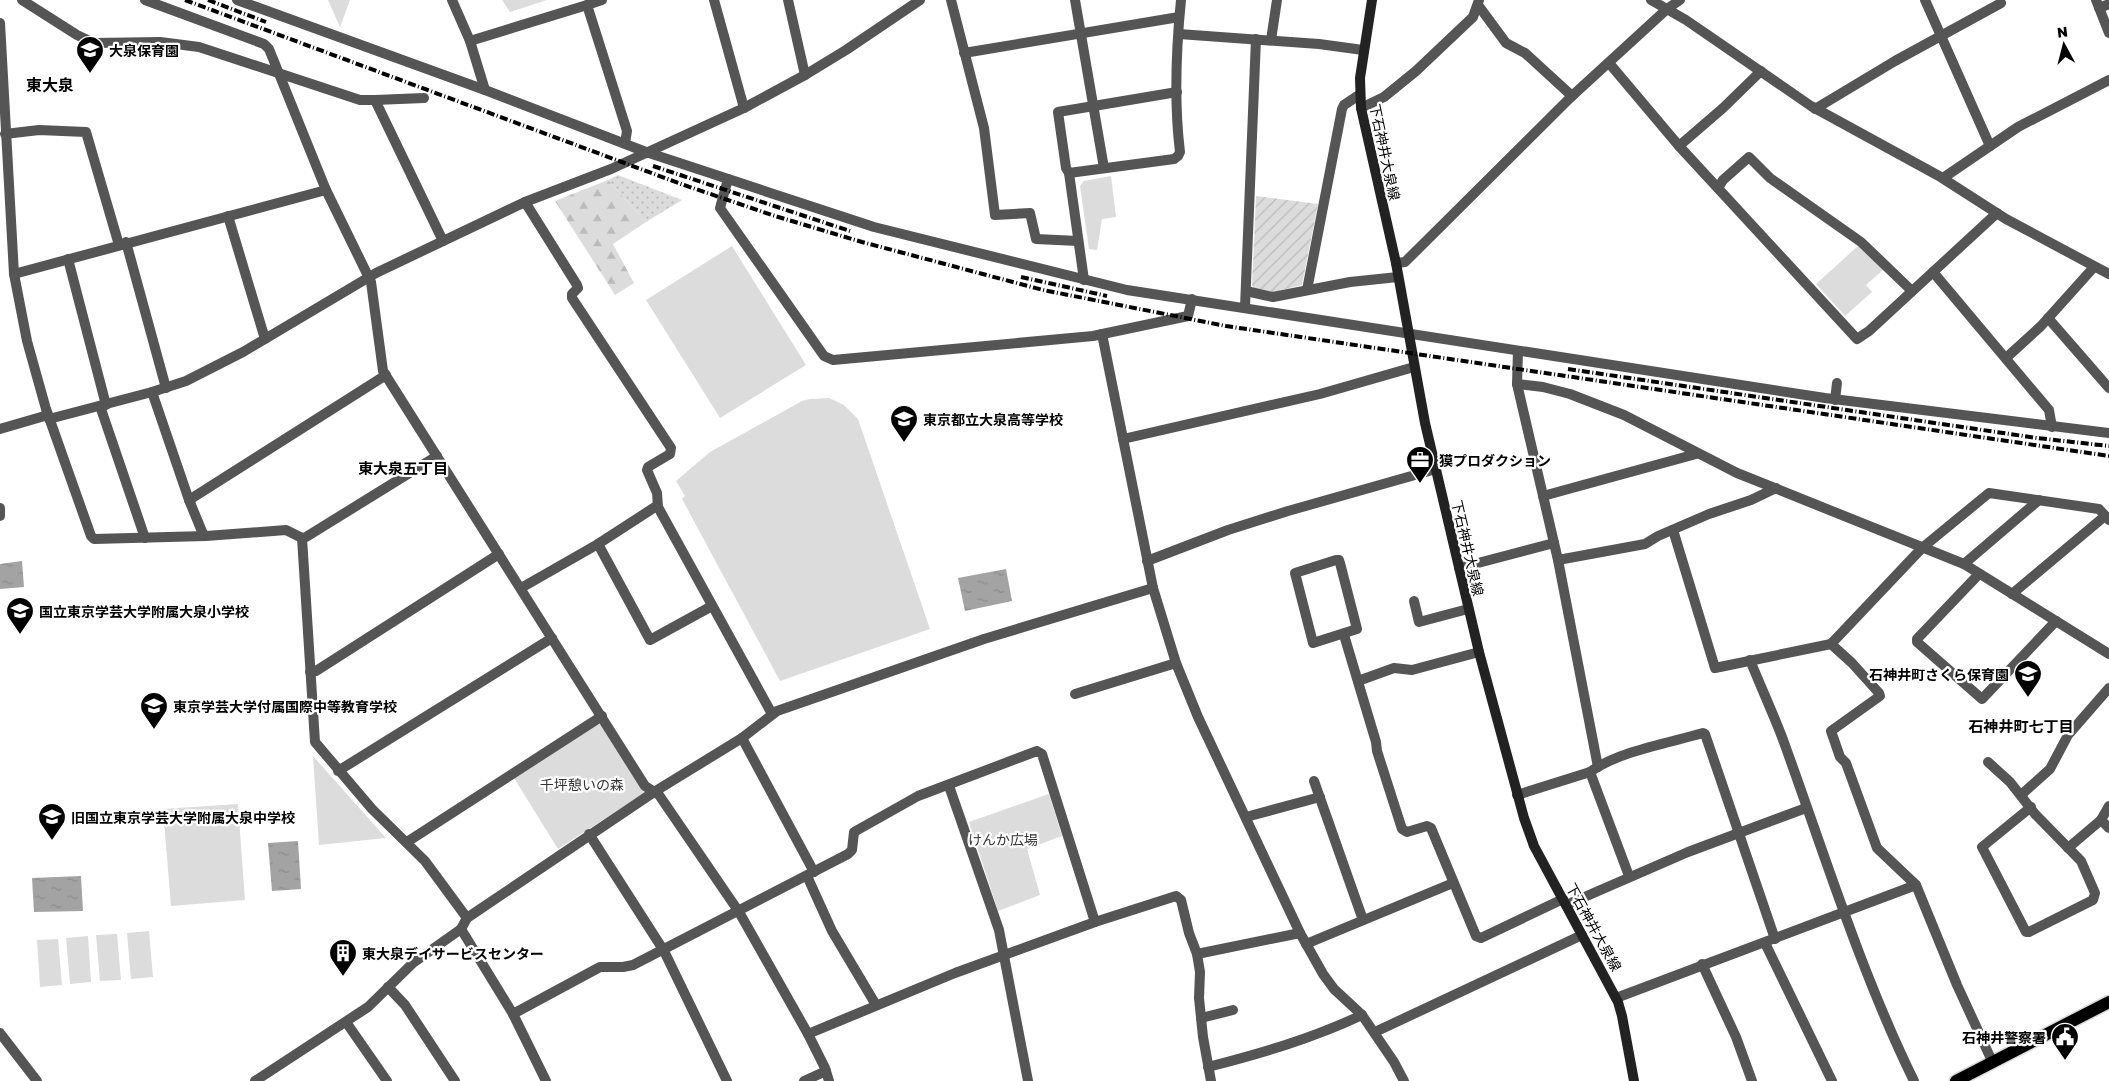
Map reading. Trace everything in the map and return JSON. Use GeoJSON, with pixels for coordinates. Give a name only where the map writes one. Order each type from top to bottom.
{"type":"FeatureCollection","features":[{"type":"Feature","properties":{"kind":"main road","name":"下石神井大泉線"},"geometry":{"type":"LineString","coordinates":[[1372,0],[1363,50],[1359,95],[1361,108],[1396,263],[1414,367],[1468,609],[1517,795],[1534,846],[1616,998],[1622,1016],[1634,1081]]}},
{"type":"Feature","properties":{"kind":"main road"},"geometry":{"type":"LineString","coordinates":[[1956,1081],[1974,1077],[1992,1061],[2109,1002]]}},
{"type":"Feature","properties":{"kind":"street"},"geometry":{"type":"LineString","coordinates":[[22,0],[77,35],[94,43],[160,42],[181,44],[215,51],[278,74],[360,100],[424,98]]}},
{"type":"Feature","properties":{"kind":"street"},"geometry":{"type":"LineString","coordinates":[[145,0],[264,44],[269,49],[326,190],[368,276],[372,288],[383,371],[645,786],[659,795],[739,912],[808,1034],[828,1076],[804,1081]]}},
{"type":"Feature","properties":{"kind":"street"},"geometry":{"type":"LineString","coordinates":[[237,0],[485,90],[646,152],[874,227],[1127,290],[1835,400],[2109,433]]}},
{"type":"Feature","properties":{"kind":"street"},"geometry":{"type":"LineString","coordinates":[[452,0],[470,41],[485,90]]}},
{"type":"Feature","properties":{"kind":"street"},"geometry":{"type":"LineString","coordinates":[[470,41],[602,0]]}},
{"type":"Feature","properties":{"kind":"street"},"geometry":{"type":"LineString","coordinates":[[714,0],[744,108]]}},
{"type":"Feature","properties":{"kind":"street"},"geometry":{"type":"LineString","coordinates":[[788,0],[804,75]]}},
{"type":"Feature","properties":{"kind":"street"},"geometry":{"type":"LineString","coordinates":[[0,429],[166,388],[226,360],[265,339],[368,276],[525,202],[612,169],[744,108],[804,75],[909,3],[920,0]]}},
{"type":"Feature","properties":{"kind":"street"},"geometry":{"type":"LineString","coordinates":[[951,0],[984,128],[995,215],[1030,213],[1036,239],[1078,241]]}},
{"type":"Feature","properties":{"kind":"street"},"geometry":{"type":"LineString","coordinates":[[1076,0],[1104,168]]}},
{"type":"Feature","properties":{"kind":"street"},"geometry":{"type":"LineString","coordinates":[[1069,173],[1178,156],[1180,152],[1177,123],[1177,92],[1181,0]]}},
{"type":"Feature","properties":{"kind":"street"},"geometry":{"type":"LineString","coordinates":[[1271,40],[1276,0]]}},
{"type":"Feature","properties":{"kind":"street"},"geometry":{"type":"LineString","coordinates":[[1651,0],[1815,109],[1943,178],[1997,213],[2109,274]]}},
{"type":"Feature","properties":{"kind":"street"},"geometry":{"type":"LineString","coordinates":[[1396,263],[1405,262],[1572,96],[1667,9],[1680,0]]}},
{"type":"Feature","properties":{"kind":"street"},"geometry":{"type":"LineString","coordinates":[[1925,0],[1990,146]]}},
{"type":"Feature","properties":{"kind":"street"},"geometry":{"type":"LineString","coordinates":[[1478,3],[1506,43],[1524,54],[1572,96]]}},
{"type":"Feature","properties":{"kind":"street"},"geometry":{"type":"LineString","coordinates":[[1361,108],[1384,97],[1416,71],[1473,17],[1478,3]]}},
{"type":"Feature","properties":{"kind":"street"},"geometry":{"type":"LineString","coordinates":[[1815,109],[1895,61],[2001,3]]}},
{"type":"Feature","properties":{"kind":"street"},"geometry":{"type":"LineString","coordinates":[[2102,4],[2109,33]]}},
{"type":"Feature","properties":{"kind":"street"},"geometry":{"type":"LineString","coordinates":[[587,5],[627,131],[625,143]]}},
{"type":"Feature","properties":{"kind":"street"},"geometry":{"type":"LineString","coordinates":[[964,53],[1179,17]]}},
{"type":"Feature","properties":{"kind":"street"},"geometry":{"type":"LineString","coordinates":[[0,23],[14,274],[27,342],[49,417],[90,536],[99,540],[203,534],[206,536],[286,530],[302,538],[312,535],[437,456]]}},
{"type":"Feature","properties":{"kind":"street"},"geometry":{"type":"LineString","coordinates":[[1179,34],[1271,40],[1363,50]]}},
{"type":"Feature","properties":{"kind":"street"},"geometry":{"type":"LineString","coordinates":[[1245,307],[1256,39]]}},
{"type":"Feature","properties":{"kind":"street"},"geometry":{"type":"LineString","coordinates":[[1609,63],[1678,146],[1857,339],[1997,213]]}},
{"type":"Feature","properties":{"kind":"street"},"geometry":{"type":"LineString","coordinates":[[1678,146],[1723,108],[1760,71]]}},
{"type":"Feature","properties":{"kind":"street"},"geometry":{"type":"LineString","coordinates":[[1943,178],[2045,112],[2109,80]]}},
{"type":"Feature","properties":{"kind":"street"},"geometry":{"type":"LineString","coordinates":[[1084,280],[1069,173],[1066,168],[1058,112],[1177,92]]}},
{"type":"Feature","properties":{"kind":"street"},"geometry":{"type":"LineString","coordinates":[[1307,290],[1342,109],[1344,105],[1359,95]]}},
{"type":"Feature","properties":{"kind":"street"},"geometry":{"type":"LineString","coordinates":[[374,100],[443,241]]}},
{"type":"Feature","properties":{"kind":"street"},"geometry":{"type":"LineString","coordinates":[[5,134],[39,130],[86,132],[123,244],[166,388]]}},
{"type":"Feature","properties":{"kind":"street"},"geometry":{"type":"LineString","coordinates":[[1718,188],[1723,180],[1749,158],[1770,178],[1861,242],[1912,291]]}},
{"type":"Feature","properties":{"kind":"street"},"geometry":{"type":"LineString","coordinates":[[728,179],[720,208],[824,356],[833,360],[1102,334],[1188,316],[1192,299]]}},
{"type":"Feature","properties":{"kind":"street"},"geometry":{"type":"LineString","coordinates":[[14,274],[326,190]]}},
{"type":"Feature","properties":{"kind":"street"},"geometry":{"type":"LineString","coordinates":[[525,202],[577,285],[578,288],[572,294],[572,298],[671,448],[670,454],[648,467],[647,470],[657,492],[658,507],[772,714]]}},
{"type":"Feature","properties":{"kind":"street"},"geometry":{"type":"LineString","coordinates":[[228,216],[265,339]]}},
{"type":"Feature","properties":{"kind":"street"},"geometry":{"type":"LineString","coordinates":[[68,258],[103,405],[145,538]]}},
{"type":"Feature","properties":{"kind":"street"},"geometry":{"type":"LineString","coordinates":[[2006,358],[2048,318],[2094,267]]}},
{"type":"Feature","properties":{"kind":"street"},"geometry":{"type":"LineString","coordinates":[[1933,272],[2049,410],[2052,427]]}},
{"type":"Feature","properties":{"kind":"street"},"geometry":{"type":"LineString","coordinates":[[1246,291],[1273,297],[1350,282],[1398,277]]}},
{"type":"Feature","properties":{"kind":"street"},"geometry":{"type":"LineString","coordinates":[[2048,318],[2109,388]]}},
{"type":"Feature","properties":{"kind":"street"},"geometry":{"type":"LineString","coordinates":[[1102,334],[1153,588],[1176,664],[1198,717],[1306,944],[1334,989],[1362,1015],[1375,1032],[1404,1081]]}},
{"type":"Feature","properties":{"kind":"street"},"geometry":{"type":"LineString","coordinates":[[1518,351],[1517,384],[1558,560],[1594,770],[1629,876]]}},
{"type":"Feature","properties":{"kind":"street"},"geometry":{"type":"LineString","coordinates":[[1123,439],[1302,398],[1414,367]]}},
{"type":"Feature","properties":{"kind":"street"},"geometry":{"type":"LineString","coordinates":[[189,500],[386,375]]}},
{"type":"Feature","properties":{"kind":"street"},"geometry":{"type":"LineString","coordinates":[[1835,400],[1837,383]]}},
{"type":"Feature","properties":{"kind":"street"},"geometry":{"type":"LineString","coordinates":[[1517,384],[1543,387],[1570,394],[1624,416],[1696,454],[1737,473],[1964,564],[2109,654]]}},
{"type":"Feature","properties":{"kind":"street"},"geometry":{"type":"LineString","coordinates":[[152,392],[189,500],[203,534]]}},
{"type":"Feature","properties":{"kind":"street"},"geometry":{"type":"LineString","coordinates":[[1543,496],[1696,454]]}},
{"type":"Feature","properties":{"kind":"street"},"geometry":{"type":"LineString","coordinates":[[1147,561],[1228,530],[1436,469]]}},
{"type":"Feature","properties":{"kind":"street"},"geometry":{"type":"LineString","coordinates":[[1558,560],[1645,544],[1709,514],[1751,500],[1776,488]]}},
{"type":"Feature","properties":{"kind":"street"},"geometry":{"type":"LineString","coordinates":[[1673,530],[1715,668],[1831,644],[1922,548],[1989,493],[2099,509],[2107,518],[2012,594]]}},
{"type":"Feature","properties":{"kind":"street"},"geometry":{"type":"LineString","coordinates":[[1964,564],[2039,500]]}},
{"type":"Feature","properties":{"kind":"street"},"geometry":{"type":"LineString","coordinates":[[521,588],[598,544],[655,507],[658,507]]}},
{"type":"Feature","properties":{"kind":"street"},"geometry":{"type":"LineString","coordinates":[[0,508],[0,516]]}},
{"type":"Feature","properties":{"kind":"street"},"geometry":{"type":"LineString","coordinates":[[302,538],[315,742],[372,809],[425,861],[467,918]]}},
{"type":"Feature","properties":{"kind":"street"},"geometry":{"type":"LineString","coordinates":[[1459,568],[1554,543]]}},
{"type":"Feature","properties":{"kind":"street"},"geometry":{"type":"LineString","coordinates":[[598,544],[650,640],[712,606]]}},
{"type":"Feature","properties":{"kind":"street"},"geometry":{"type":"LineString","coordinates":[[310,672],[316,671],[499,554]]}},
{"type":"Feature","properties":{"kind":"street"},"geometry":{"type":"LineString","coordinates":[[1339,560],[1357,627],[1356,631],[1344,635],[1313,643],[1295,573],[1339,560]]}},
{"type":"Feature","properties":{"kind":"street"},"geometry":{"type":"LineString","coordinates":[[1979,574],[1918,639],[1918,642],[1982,700],[2056,621]]}},
{"type":"Feature","properties":{"kind":"street"},"geometry":{"type":"LineString","coordinates":[[255,1081],[368,1007],[413,963],[461,929],[467,918],[589,834],[742,738],[772,714],[984,639],[1153,588]]}},
{"type":"Feature","properties":{"kind":"street"},"geometry":{"type":"LineString","coordinates":[[1414,601],[1419,622],[1468,609]]}},
{"type":"Feature","properties":{"kind":"street"},"geometry":{"type":"LineString","coordinates":[[1344,635],[1376,742],[1377,752],[1402,829],[1406,832],[1429,826],[1478,938],[1629,876],[1806,808]]}},
{"type":"Feature","properties":{"kind":"street"},"geometry":{"type":"LineString","coordinates":[[338,771],[552,638]]}},
{"type":"Feature","properties":{"kind":"street"},"geometry":{"type":"LineString","coordinates":[[1831,644],[1852,663],[1880,696],[1830,731],[1840,757],[1846,763],[1877,848],[1916,885],[1992,1061]]}},
{"type":"Feature","properties":{"kind":"street"},"geometry":{"type":"LineString","coordinates":[[1358,680],[1394,668],[1412,670],[1479,652]]}},
{"type":"Feature","properties":{"kind":"street"},"geometry":{"type":"LineString","coordinates":[[1750,660],[1781,736],[1844,912],[1892,1036],[1914,1081]]}},
{"type":"Feature","properties":{"kind":"street"},"geometry":{"type":"LineString","coordinates":[[1075,694],[1176,664]]}},
{"type":"Feature","properties":{"kind":"street"},"geometry":{"type":"LineString","coordinates":[[2021,795],[2050,769],[2068,735],[2109,688]]}},
{"type":"Feature","properties":{"kind":"street"},"geometry":{"type":"LineString","coordinates":[[407,842],[602,716]]}},
{"type":"Feature","properties":{"kind":"street"},"geometry":{"type":"LineString","coordinates":[[1517,795],[1594,770],[1630,754],[1703,733],[1738,834],[1770,941],[1832,1081]]}},
{"type":"Feature","properties":{"kind":"street"},"geometry":{"type":"LineString","coordinates":[[742,738],[810,874],[832,931],[876,1005]]}},
{"type":"Feature","properties":{"kind":"street"},"geometry":{"type":"LineString","coordinates":[[513,1014],[600,967],[629,967],[664,951],[851,852],[853,835],[857,829],[918,796],[1040,752],[1095,922]]}},
{"type":"Feature","properties":{"kind":"street"},"geometry":{"type":"LineString","coordinates":[[1988,762],[2021,795],[2031,807],[2035,814],[2081,861],[2095,893],[2093,900],[2026,932],[1982,847],[2031,807]]}},
{"type":"Feature","properties":{"kind":"street"},"geometry":{"type":"LineString","coordinates":[[1314,782],[1363,920]]}},
{"type":"Feature","properties":{"kind":"street"},"geometry":{"type":"LineString","coordinates":[[950,786],[999,930],[1028,1081]]}},
{"type":"Feature","properties":{"kind":"street"},"geometry":{"type":"LineString","coordinates":[[1246,817],[1320,797]]}},
{"type":"Feature","properties":{"kind":"street"},"geometry":{"type":"LineString","coordinates":[[2068,848],[2101,820],[2109,806]]}},
{"type":"Feature","properties":{"kind":"street"},"geometry":{"type":"LineString","coordinates":[[2101,820],[2109,828]]}},
{"type":"Feature","properties":{"kind":"street"},"geometry":{"type":"LineString","coordinates":[[589,834],[664,951],[727,1081]]}},
{"type":"Feature","properties":{"kind":"street"},"geometry":{"type":"LineString","coordinates":[[1306,944],[1453,883]]}},
{"type":"Feature","properties":{"kind":"street"},"geometry":{"type":"LineString","coordinates":[[1616,998],[1702,964],[1770,941],[1916,885]]}},
{"type":"Feature","properties":{"kind":"street"},"geometry":{"type":"LineString","coordinates":[[808,1034],[1005,954],[1176,896],[1181,900],[1189,933],[1197,954],[1200,972],[1201,1018],[1211,1081]]}},
{"type":"Feature","properties":{"kind":"street"},"geometry":{"type":"LineString","coordinates":[[461,929],[513,1014],[546,1081]]}},
{"type":"Feature","properties":{"kind":"street"},"geometry":{"type":"LineString","coordinates":[[1197,954],[1300,933]]}},
{"type":"Feature","properties":{"kind":"street"},"geometry":{"type":"LineString","coordinates":[[1375,1032],[1582,935]]}},
{"type":"Feature","properties":{"kind":"street"},"geometry":{"type":"LineString","coordinates":[[1702,964],[1736,1037],[1752,1081]]}},
{"type":"Feature","properties":{"kind":"street"},"geometry":{"type":"LineString","coordinates":[[388,987],[405,1005],[456,1081]]}},
{"type":"Feature","properties":{"kind":"street"},"geometry":{"type":"LineString","coordinates":[[1201,1018],[1233,1010]]}},
{"type":"Feature","properties":{"kind":"street"},"geometry":{"type":"LineString","coordinates":[[1208,1067],[1276,1050],[1324,1033],[1362,1015]]}},
{"type":"Feature","properties":{"kind":"street"},"geometry":{"type":"LineString","coordinates":[[346,1022],[387,1081]]}},
{"type":"Feature","properties":{"kind":"street"},"geometry":{"type":"LineString","coordinates":[[0,1033],[37,1081]]}},
{"type":"Feature","properties":{"kind":"green space"},"geometry":{"type":"Polygon","coordinates":[[[328,0],[350,0],[340,27],[328,0]]]}},
{"type":"Feature","properties":{"kind":"green space"},"geometry":{"type":"Polygon","coordinates":[[[502,0],[547,0],[510,12],[502,0]]]}},
{"type":"Feature","properties":{"kind":"green space"},"geometry":{"type":"Polygon","coordinates":[[[618,175],[682,200],[646,222],[608,180],[618,175]]]}},
{"type":"Feature","properties":{"kind":"green space"},"geometry":{"type":"Polygon","coordinates":[[[1111,176],[1116,217],[1102,219],[1097,250],[1089,249],[1080,186],[1084,181],[1111,176]]]}},
{"type":"Feature","properties":{"kind":"green space"},"geometry":{"type":"Polygon","coordinates":[[[608,180],[646,222],[613,244],[634,283],[615,295],[555,201],[608,180]]]}},
{"type":"Feature","properties":{"kind":"green space"},"geometry":{"type":"Polygon","coordinates":[[[1256,196],[1318,204],[1302,285],[1274,292],[1254,288],[1252,285],[1256,196]]]}},
{"type":"Feature","properties":{"kind":"green space"},"geometry":{"type":"Polygon","coordinates":[[[732,246],[806,365],[720,418],[646,300],[732,246]]]}},
{"type":"Feature","properties":{"kind":"green space"},"geometry":{"type":"Polygon","coordinates":[[[1858,246],[1883,270],[1866,285],[1872,292],[1845,316],[1816,284],[1858,246]]]}},
{"type":"Feature","properties":{"kind":"green space"},"geometry":{"type":"Polygon","coordinates":[[[829,398],[844,405],[858,419],[930,629],[780,681],[682,499],[685,496],[676,481],[710,452],[802,401],[829,398]]]}},
{"type":"Feature","properties":{"kind":"green space","name":"千坪憩いの森"},"geometry":{"type":"Polygon","coordinates":[[[597,724],[603,725],[644,793],[558,849],[514,778],[597,724]]]}},
{"type":"Feature","properties":{"kind":"green space"},"geometry":{"type":"Polygon","coordinates":[[[313,756],[386,838],[319,845],[313,756]]]}},
{"type":"Feature","properties":{"kind":"green space","name":"けんか広場"},"geometry":{"type":"Polygon","coordinates":[[[1049,794],[1062,836],[1027,849],[1040,895],[998,911],[969,822],[1049,794]]]}},
{"type":"Feature","properties":{"kind":"green space"},"geometry":{"type":"Polygon","coordinates":[[[238,804],[245,900],[171,906],[163,809],[238,804]]]}},
{"type":"Feature","properties":{"kind":"green space"},"geometry":{"type":"Polygon","coordinates":[[[149,931],[153,977],[131,979],[127,933],[149,931]]]}},
{"type":"Feature","properties":{"kind":"green space"},"geometry":{"type":"Polygon","coordinates":[[[117,934],[121,980],[100,981],[96,935],[117,934]]]}},
{"type":"Feature","properties":{"kind":"green space"},"geometry":{"type":"Polygon","coordinates":[[[88,936],[91,982],[70,984],[66,938],[88,936]]]}},
{"type":"Feature","properties":{"kind":"green space"},"geometry":{"type":"Polygon","coordinates":[[[58,939],[62,985],[40,987],[37,940],[58,939]]]}},
{"type":"Feature","properties":{"kind":"water"},"geometry":{"type":"Polygon","coordinates":[[[22,561],[24,587],[0,589],[0,564],[22,561]]]}},
{"type":"Feature","properties":{"kind":"water"},"geometry":{"type":"Polygon","coordinates":[[[1006,569],[1012,601],[965,611],[958,578],[1006,569]]]}},
{"type":"Feature","properties":{"kind":"water"},"geometry":{"type":"Polygon","coordinates":[[[298,841],[301,889],[272,891],[268,843],[298,841]]]}},
{"type":"Feature","properties":{"kind":"water"},"geometry":{"type":"Polygon","coordinates":[[[81,876],[83,911],[34,912],[32,878],[81,876]]]}},
{"type":"Feature","properties":{"kind":"railway"},"geometry":{"type":"LineString","coordinates":[[185,0],[681,184],[775,216],[862,242],[1043,290],[1226,326],[2109,456]]}},
{"type":"Feature","properties":{"kind":"railway"},"geometry":{"type":"LineString","coordinates":[[208,0],[266,22]]}},
{"type":"Feature","properties":{"kind":"railway"},"geometry":{"type":"LineString","coordinates":[[653,166],[850,231]]}},
{"type":"Feature","properties":{"kind":"railway"},"geometry":{"type":"LineString","coordinates":[[1021,277],[1107,296]]}},
{"type":"Feature","properties":{"kind":"railway"},"geometry":{"type":"LineString","coordinates":[[1568,369],[2037,438],[2109,446]]}},
{"type":"Feature","properties":{"kind":"place","name":"大泉保育園"},"geometry":{"type":"Point","coordinates":[90,74]}},
{"type":"Feature","properties":{"kind":"place","name":"東京都立大泉高等学校"},"geometry":{"type":"Point","coordinates":[904,443]}},
{"type":"Feature","properties":{"kind":"place","name":"獏プロダクション"},"geometry":{"type":"Point","coordinates":[1420,484]}},
{"type":"Feature","properties":{"kind":"place","name":"国立東京学芸大学附属大泉小学校"},"geometry":{"type":"Point","coordinates":[20,635]}},
{"type":"Feature","properties":{"kind":"place","name":"石神井町さくら保育園"},"geometry":{"type":"Point","coordinates":[2028,698]}},
{"type":"Feature","properties":{"kind":"place","name":"東京学芸大学付属国際中等教育学校"},"geometry":{"type":"Point","coordinates":[154,730]}},
{"type":"Feature","properties":{"kind":"place","name":"旧国立東京学芸大学附属大泉中学校"},"geometry":{"type":"Point","coordinates":[52,841]}},
{"type":"Feature","properties":{"kind":"place","name":"東大泉デイサービスセンター"},"geometry":{"type":"Point","coordinates":[343,977]}},
{"type":"Feature","properties":{"kind":"place","name":"石神井警察署"},"geometry":{"type":"Point","coordinates":[2065,1061]}},
{"type":"Feature","properties":{"kind":"district","name":"東大泉"},"geometry":{"type":"Point","coordinates":[50,85]}},
{"type":"Feature","properties":{"kind":"district","name":"東大泉五丁目"},"geometry":{"type":"Point","coordinates":[403,468]}},
{"type":"Feature","properties":{"kind":"district","name":"石神井町七丁目"},"geometry":{"type":"Point","coordinates":[2021,726]}}]}
